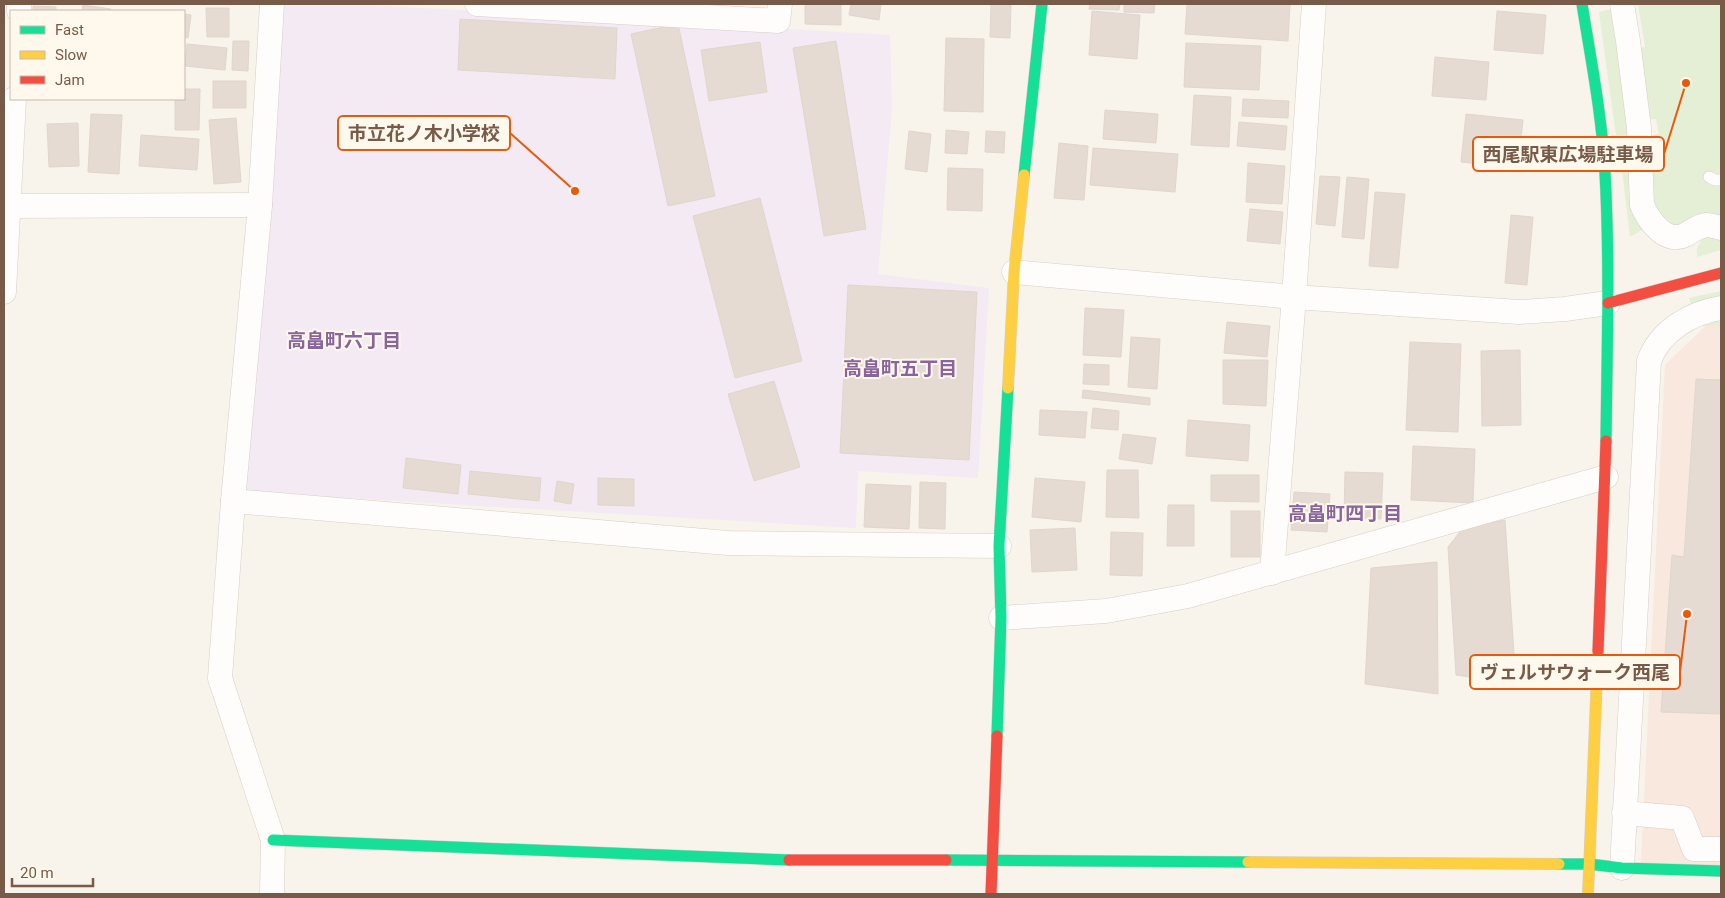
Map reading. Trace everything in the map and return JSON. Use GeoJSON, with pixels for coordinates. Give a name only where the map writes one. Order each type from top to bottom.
{"type":"FeatureCollection","features":[{"type":"Feature","properties":{"kind":"street"},"geometry":{"type":"LineString","coordinates":[[272,4],[260,205],[233,501],[220,678],[273,840],[272,894]]}},
{"type":"Feature","properties":{"kind":"street"},"geometry":{"type":"LineString","coordinates":[[477,4],[778,21],[780,4]]}},
{"type":"Feature","properties":{"kind":"street"},"geometry":{"type":"LineString","coordinates":[[991,894],[1001,618],[999,546],[1014,272],[1042,4]]}},
{"type":"Feature","properties":{"kind":"street"},"geometry":{"type":"LineString","coordinates":[[1272,573],[1294,296],[1314,4]]}},
{"type":"Feature","properties":{"kind":"street"},"geometry":{"type":"LineString","coordinates":[[1582,4],[1594,76],[1605,172],[1608,303],[1606,476],[1588,894]]}},
{"type":"Feature","properties":{"kind":"street"},"geometry":{"type":"LineString","coordinates":[[1622,4],[1639,128],[1642,205],[1654,226],[1675,238],[1683,236],[1701,226],[1721,228]]}},
{"type":"Feature","properties":{"kind":"street"},"geometry":{"type":"LineString","coordinates":[[4,292],[6,206],[14,100]]}},
{"type":"Feature","properties":{"kind":"street"},"geometry":{"type":"LineString","coordinates":[[6,206],[260,205]]}},
{"type":"Feature","properties":{"kind":"street"},"geometry":{"type":"LineString","coordinates":[[1014,272],[1294,296],[1519,312],[1565,309],[1608,303],[1721,273]]}},
{"type":"Feature","properties":{"kind":"street"},"geometry":{"type":"LineString","coordinates":[[1622,868],[1649,361],[1653,350],[1670,330],[1694,316],[1708,310],[1721,308]]}},
{"type":"Feature","properties":{"kind":"street"},"geometry":{"type":"LineString","coordinates":[[1001,618],[1106,611],[1188,596],[1606,476]]}},
{"type":"Feature","properties":{"kind":"street"},"geometry":{"type":"LineString","coordinates":[[233,501],[728,543],[999,546]]}},
{"type":"Feature","properties":{"kind":"street"},"geometry":{"type":"LineString","coordinates":[[1624,813],[1682,818],[1694,849],[1721,849]]}},
{"type":"Feature","properties":{"kind":"street"},"geometry":{"type":"LineString","coordinates":[[273,840],[818,861],[992,860],[1589,864],[1622,868],[1721,871]]}},
{"type":"Feature","properties":{"kind":"lane"},"geometry":{"type":"LineString","coordinates":[[1709,177],[1721,180]]}},
{"type":"Feature","properties":{"kind":"shaded area"},"geometry":{"type":"Polygon","coordinates":[[[279,4],[354,4],[890,35],[892,108],[878,274],[989,288],[978,478],[858,471],[856,528],[244,492],[279,4]]]}},
{"type":"Feature","properties":{"kind":"shaded area"},"geometry":{"type":"Polygon","coordinates":[[[1711,321],[1721,321],[1721,865],[1641,863],[1665,365],[1711,321]]]}},
{"type":"Feature","properties":{"kind":"green space"},"geometry":{"type":"Polygon","coordinates":[[[1638,4],[1721,4],[1721,250],[1697,257],[1697,248],[1701,241],[1670,247],[1646,234],[1661,223],[1671,222],[1658,213],[1659,220],[1630,237],[1620,153],[1644,138],[1659,134],[1656,119],[1648,118],[1640,48],[1645,47],[1638,4]]]}},
{"type":"Feature","properties":{"kind":"green space"},"geometry":{"type":"Polygon","coordinates":[[[1626,5],[1646,129],[1618,150],[1599,12],[1626,5]]]}},
{"type":"Feature","properties":{"kind":"green space"},"geometry":{"type":"Polygon","coordinates":[[[1721,291],[1721,326],[1697,326],[1689,298],[1721,291]]]}},
{"type":"Feature","properties":{"kind":"building"},"geometry":{"type":"Polygon","coordinates":[[[805,4],[841,4],[841,25],[805,24],[805,4]]]}},
{"type":"Feature","properties":{"kind":"building"},"geometry":{"type":"Polygon","coordinates":[[[851,4],[881,4],[879,20],[849,15],[851,4]]]}},
{"type":"Feature","properties":{"kind":"building"},"geometry":{"type":"Polygon","coordinates":[[[991,4],[1011,4],[1010,38],[990,37],[991,4]]]}},
{"type":"Feature","properties":{"kind":"building"},"geometry":{"type":"Polygon","coordinates":[[[1090,4],[1120,4],[1119,10],[1089,9],[1090,4]]]}},
{"type":"Feature","properties":{"kind":"building"},"geometry":{"type":"Polygon","coordinates":[[[1124,4],[1155,4],[1154,13],[1124,12],[1124,4]]]}},
{"type":"Feature","properties":{"kind":"building"},"geometry":{"type":"Polygon","coordinates":[[[1187,4],[1290,4],[1288,41],[1185,34],[1187,4]]]}},
{"type":"Feature","properties":{"kind":"building"},"geometry":{"type":"Polygon","coordinates":[[[83,5],[111,9],[111,10],[82,10],[83,5]]]}},
{"type":"Feature","properties":{"kind":"building"},"geometry":{"type":"Polygon","coordinates":[[[33,6],[56,7],[56,10],[33,10],[33,6]]]}},
{"type":"Feature","properties":{"kind":"building"},"geometry":{"type":"Polygon","coordinates":[[[206,8],[229,8],[229,37],[207,37],[206,8]]]}},
{"type":"Feature","properties":{"kind":"building"},"geometry":{"type":"Polygon","coordinates":[[[1092,11],[1140,15],[1137,59],[1089,55],[1092,11]]]}},
{"type":"Feature","properties":{"kind":"building"},"geometry":{"type":"Polygon","coordinates":[[[1497,11],[1546,15],[1543,54],[1494,50],[1497,11]]]}},
{"type":"Feature","properties":{"kind":"building"},"geometry":{"type":"Polygon","coordinates":[[[185,14],[191,15],[188,38],[185,37],[185,14]]]}},
{"type":"Feature","properties":{"kind":"building"},"geometry":{"type":"Polygon","coordinates":[[[460,19],[617,28],[615,79],[458,70],[460,19]]]}},
{"type":"Feature","properties":{"kind":"building"},"geometry":{"type":"Polygon","coordinates":[[[678,24],[715,196],[668,206],[631,34],[678,24]]]}},
{"type":"Feature","properties":{"kind":"building"},"geometry":{"type":"Polygon","coordinates":[[[946,38],[984,39],[983,112],[944,111],[946,38]]]}},
{"type":"Feature","properties":{"kind":"building"},"geometry":{"type":"Polygon","coordinates":[[[233,41],[249,41],[248,71],[232,70],[233,41]]]}},
{"type":"Feature","properties":{"kind":"building"},"geometry":{"type":"Polygon","coordinates":[[[836,41],[866,229],[824,236],[793,48],[836,41]]]}},
{"type":"Feature","properties":{"kind":"building"},"geometry":{"type":"Polygon","coordinates":[[[760,42],[767,92],[709,101],[701,50],[760,42]]]}},
{"type":"Feature","properties":{"kind":"building"},"geometry":{"type":"Polygon","coordinates":[[[1186,43],[1261,46],[1259,90],[1184,87],[1186,43]]]}},
{"type":"Feature","properties":{"kind":"building"},"geometry":{"type":"Polygon","coordinates":[[[187,44],[227,48],[225,70],[185,66],[187,44]]]}},
{"type":"Feature","properties":{"kind":"building"},"geometry":{"type":"Polygon","coordinates":[[[1435,57],[1489,62],[1486,100],[1432,96],[1435,57]]]}},
{"type":"Feature","properties":{"kind":"building"},"geometry":{"type":"Polygon","coordinates":[[[213,81],[246,81],[246,108],[213,108],[213,81]]]}},
{"type":"Feature","properties":{"kind":"building"},"geometry":{"type":"Polygon","coordinates":[[[185,89],[200,89],[199,130],[175,130],[175,100],[185,100],[185,89]]]}},
{"type":"Feature","properties":{"kind":"building"},"geometry":{"type":"Polygon","coordinates":[[[1194,95],[1231,97],[1229,147],[1191,145],[1194,95]]]}},
{"type":"Feature","properties":{"kind":"building"},"geometry":{"type":"Polygon","coordinates":[[[1243,99],[1289,101],[1288,118],[1242,116],[1243,99]]]}},
{"type":"Feature","properties":{"kind":"building"},"geometry":{"type":"Polygon","coordinates":[[[1105,110],[1158,114],[1156,143],[1103,139],[1105,110]]]}},
{"type":"Feature","properties":{"kind":"building"},"geometry":{"type":"Polygon","coordinates":[[[91,114],[122,115],[119,174],[88,172],[91,114]]]}},
{"type":"Feature","properties":{"kind":"building"},"geometry":{"type":"Polygon","coordinates":[[[1466,114],[1523,120],[1518,168],[1461,162],[1466,114]]]}},
{"type":"Feature","properties":{"kind":"building"},"geometry":{"type":"Polygon","coordinates":[[[236,118],[241,182],[214,184],[209,120],[236,118]]]}},
{"type":"Feature","properties":{"kind":"building"},"geometry":{"type":"Polygon","coordinates":[[[1239,122],[1287,126],[1285,150],[1237,146],[1239,122]]]}},
{"type":"Feature","properties":{"kind":"building"},"geometry":{"type":"Polygon","coordinates":[[[78,123],[79,166],[49,167],[47,124],[78,123]]]}},
{"type":"Feature","properties":{"kind":"building"},"geometry":{"type":"Polygon","coordinates":[[[946,130],[969,132],[967,154],[945,153],[946,130]]]}},
{"type":"Feature","properties":{"kind":"building"},"geometry":{"type":"Polygon","coordinates":[[[909,131],[931,134],[927,172],[905,169],[909,131]]]}},
{"type":"Feature","properties":{"kind":"building"},"geometry":{"type":"Polygon","coordinates":[[[986,131],[1005,132],[1004,153],[985,152],[986,131]]]}},
{"type":"Feature","properties":{"kind":"building"},"geometry":{"type":"Polygon","coordinates":[[[141,135],[199,139],[197,170],[139,166],[141,135]]]}},
{"type":"Feature","properties":{"kind":"building"},"geometry":{"type":"Polygon","coordinates":[[[1059,143],[1088,146],[1084,200],[1054,198],[1059,143]]]}},
{"type":"Feature","properties":{"kind":"building"},"geometry":{"type":"Polygon","coordinates":[[[1093,148],[1178,154],[1175,192],[1090,185],[1093,148]]]}},
{"type":"Feature","properties":{"kind":"building"},"geometry":{"type":"Polygon","coordinates":[[[1248,163],[1285,166],[1282,204],[1246,202],[1248,163]]]}},
{"type":"Feature","properties":{"kind":"building"},"geometry":{"type":"Polygon","coordinates":[[[948,168],[983,169],[982,211],[947,210],[948,168]]]}},
{"type":"Feature","properties":{"kind":"building"},"geometry":{"type":"Polygon","coordinates":[[[1320,176],[1340,177],[1335,226],[1316,224],[1320,176]]]}},
{"type":"Feature","properties":{"kind":"building"},"geometry":{"type":"Polygon","coordinates":[[[1347,177],[1369,179],[1364,239],[1342,237],[1347,177]]]}},
{"type":"Feature","properties":{"kind":"building"},"geometry":{"type":"Polygon","coordinates":[[[1375,192],[1405,194],[1398,268],[1369,266],[1375,192]]]}},
{"type":"Feature","properties":{"kind":"building"},"geometry":{"type":"Polygon","coordinates":[[[760,198],[802,361],[735,378],[693,216],[760,198]]]}},
{"type":"Feature","properties":{"kind":"building"},"geometry":{"type":"Polygon","coordinates":[[[1250,209],[1283,212],[1280,244],[1247,241],[1250,209]]]}},
{"type":"Feature","properties":{"kind":"building"},"geometry":{"type":"Polygon","coordinates":[[[1511,215],[1533,217],[1527,285],[1505,283],[1511,215]]]}},
{"type":"Feature","properties":{"kind":"building"},"geometry":{"type":"Polygon","coordinates":[[[848,285],[977,292],[969,460],[840,453],[848,285]]]}},
{"type":"Feature","properties":{"kind":"building"},"geometry":{"type":"Polygon","coordinates":[[[1085,308],[1124,310],[1121,357],[1083,355],[1085,308]]]}},
{"type":"Feature","properties":{"kind":"building"},"geometry":{"type":"Polygon","coordinates":[[[1227,322],[1270,326],[1267,357],[1224,353],[1227,322]]]}},
{"type":"Feature","properties":{"kind":"building"},"geometry":{"type":"Polygon","coordinates":[[[1131,337],[1160,339],[1157,389],[1128,387],[1131,337]]]}},
{"type":"Feature","properties":{"kind":"building"},"geometry":{"type":"Polygon","coordinates":[[[1410,342],[1461,344],[1458,432],[1406,430],[1410,342]]]}},
{"type":"Feature","properties":{"kind":"building"},"geometry":{"type":"Polygon","coordinates":[[[1520,350],[1521,425],[1482,426],[1481,351],[1520,350]]]}},
{"type":"Feature","properties":{"kind":"building"},"geometry":{"type":"Polygon","coordinates":[[[1223,360],[1268,360],[1266,406],[1223,404],[1223,360]]]}},
{"type":"Feature","properties":{"kind":"building"},"geometry":{"type":"Polygon","coordinates":[[[1084,364],[1109,365],[1109,385],[1083,384],[1084,364]]]}},
{"type":"Feature","properties":{"kind":"building"},"geometry":{"type":"Polygon","coordinates":[[[1696,379],[1721,380],[1721,714],[1661,712],[1672,555],[1684,557],[1696,379]]]}},
{"type":"Feature","properties":{"kind":"building"},"geometry":{"type":"Polygon","coordinates":[[[774,381],[800,467],[754,481],[728,394],[774,381]]]}},
{"type":"Feature","properties":{"kind":"building"},"geometry":{"type":"Polygon","coordinates":[[[1083,390],[1150,398],[1150,405],[1082,398],[1083,390]]]}},
{"type":"Feature","properties":{"kind":"building"},"geometry":{"type":"Polygon","coordinates":[[[1093,408],[1119,411],[1118,430],[1091,428],[1093,408]]]}},
{"type":"Feature","properties":{"kind":"building"},"geometry":{"type":"Polygon","coordinates":[[[1040,410],[1087,412],[1085,438],[1039,435],[1040,410]]]}},
{"type":"Feature","properties":{"kind":"building"},"geometry":{"type":"Polygon","coordinates":[[[1188,420],[1250,425],[1248,461],[1186,456],[1188,420]]]}},
{"type":"Feature","properties":{"kind":"building"},"geometry":{"type":"Polygon","coordinates":[[[1123,434],[1156,438],[1152,464],[1119,459],[1123,434]]]}},
{"type":"Feature","properties":{"kind":"building"},"geometry":{"type":"Polygon","coordinates":[[[1413,446],[1475,449],[1473,503],[1411,500],[1413,446]]]}},
{"type":"Feature","properties":{"kind":"building"},"geometry":{"type":"Polygon","coordinates":[[[406,458],[461,465],[458,494],[403,488],[406,458]]]}},
{"type":"Feature","properties":{"kind":"building"},"geometry":{"type":"Polygon","coordinates":[[[1107,470],[1138,470],[1139,518],[1106,517],[1107,470]]]}},
{"type":"Feature","properties":{"kind":"building"},"geometry":{"type":"Polygon","coordinates":[[[470,471],[541,478],[539,501],[468,494],[470,471]]]}},
{"type":"Feature","properties":{"kind":"building"},"geometry":{"type":"Polygon","coordinates":[[[1345,472],[1383,473],[1381,519],[1344,518],[1345,472]]]}},
{"type":"Feature","properties":{"kind":"building"},"geometry":{"type":"Polygon","coordinates":[[[1211,475],[1259,475],[1259,502],[1211,501],[1211,475]]]}},
{"type":"Feature","properties":{"kind":"building"},"geometry":{"type":"Polygon","coordinates":[[[598,478],[634,479],[634,506],[598,505],[598,478]]]}},
{"type":"Feature","properties":{"kind":"building"},"geometry":{"type":"Polygon","coordinates":[[[1035,478],[1085,482],[1081,522],[1032,517],[1035,478]]]}},
{"type":"Feature","properties":{"kind":"building"},"geometry":{"type":"Polygon","coordinates":[[[557,481],[574,484],[571,504],[554,501],[557,481]]]}},
{"type":"Feature","properties":{"kind":"building"},"geometry":{"type":"Polygon","coordinates":[[[920,482],[946,483],[945,529],[919,528],[920,482]]]}},
{"type":"Feature","properties":{"kind":"building"},"geometry":{"type":"Polygon","coordinates":[[[866,484],[911,486],[909,529],[864,527],[866,484]]]}},
{"type":"Feature","properties":{"kind":"building"},"geometry":{"type":"Polygon","coordinates":[[[1294,492],[1330,494],[1327,532],[1291,530],[1294,492]]]}},
{"type":"Feature","properties":{"kind":"building"},"geometry":{"type":"Polygon","coordinates":[[[1168,505],[1194,505],[1194,546],[1167,546],[1168,505]]]}},
{"type":"Feature","properties":{"kind":"building"},"geometry":{"type":"Polygon","coordinates":[[[1231,511],[1260,511],[1260,557],[1231,557],[1231,511]]]}},
{"type":"Feature","properties":{"kind":"building"},"geometry":{"type":"Polygon","coordinates":[[[1505,520],[1516,684],[1456,675],[1448,547],[1463,528],[1505,520]]]}},
{"type":"Feature","properties":{"kind":"building"},"geometry":{"type":"Polygon","coordinates":[[[1075,528],[1077,570],[1032,572],[1030,530],[1075,528]]]}},
{"type":"Feature","properties":{"kind":"building"},"geometry":{"type":"Polygon","coordinates":[[[1111,532],[1143,533],[1142,576],[1110,575],[1111,532]]]}},
{"type":"Feature","properties":{"kind":"building"},"geometry":{"type":"Polygon","coordinates":[[[1437,562],[1438,694],[1365,684],[1371,568],[1437,562]]]}},
{"type":"Feature","properties":{"kind":"traffic: fast"},"geometry":{"type":"LineString","coordinates":[[1024,175],[1042,4]]}},
{"type":"Feature","properties":{"kind":"traffic: fast"},"geometry":{"type":"LineString","coordinates":[[1582,4],[1599,109],[1607,206],[1606,441]]}},
{"type":"Feature","properties":{"kind":"traffic: fast"},"geometry":{"type":"LineString","coordinates":[[997,736],[1001,618],[999,546],[1008,388]]}},
{"type":"Feature","properties":{"kind":"traffic: fast"},"geometry":{"type":"LineString","coordinates":[[273,840],[789,860]]}},
{"type":"Feature","properties":{"kind":"traffic: fast"},"geometry":{"type":"LineString","coordinates":[[946,860],[1248,862]]}},
{"type":"Feature","properties":{"kind":"traffic: fast"},"geometry":{"type":"LineString","coordinates":[[1559,864],[1721,871]]}},
{"type":"Feature","properties":{"kind":"traffic: slow"},"geometry":{"type":"LineString","coordinates":[[1008,388],[1014,272],[1024,175]]}},
{"type":"Feature","properties":{"kind":"traffic: slow"},"geometry":{"type":"LineString","coordinates":[[1588,894],[1598,651]]}},
{"type":"Feature","properties":{"kind":"traffic: slow"},"geometry":{"type":"LineString","coordinates":[[1248,862],[1559,864]]}},
{"type":"Feature","properties":{"kind":"traffic: jam"},"geometry":{"type":"LineString","coordinates":[[1608,303],[1721,273]]}},
{"type":"Feature","properties":{"kind":"traffic: jam"},"geometry":{"type":"LineString","coordinates":[[1598,651],[1606,441]]}},
{"type":"Feature","properties":{"kind":"traffic: jam"},"geometry":{"type":"LineString","coordinates":[[991,894],[997,736]]}},
{"type":"Feature","properties":{"kind":"traffic: jam"},"geometry":{"type":"LineString","coordinates":[[789,860],[946,860]]}},
{"type":"Feature","properties":{"kind":"place","name":"西尾駅東広場駐車場"},"geometry":{"type":"Point","coordinates":[1686,83]}},
{"type":"Feature","properties":{"kind":"place","name":"市立花ノ木小学校"},"geometry":{"type":"Point","coordinates":[575,191]}},
{"type":"Feature","properties":{"kind":"place","name":"ヴェルサウォーク西尾"},"geometry":{"type":"Point","coordinates":[1687,614]}},
{"type":"Feature","properties":{"kind":"district","name":"高畠町六丁目"},"geometry":{"type":"Point","coordinates":[344,340]}},
{"type":"Feature","properties":{"kind":"district","name":"高畠町五丁目"},"geometry":{"type":"Point","coordinates":[900,368]}},
{"type":"Feature","properties":{"kind":"district","name":"高畠町四丁目"},"geometry":{"type":"Point","coordinates":[1345,513]}}]}
